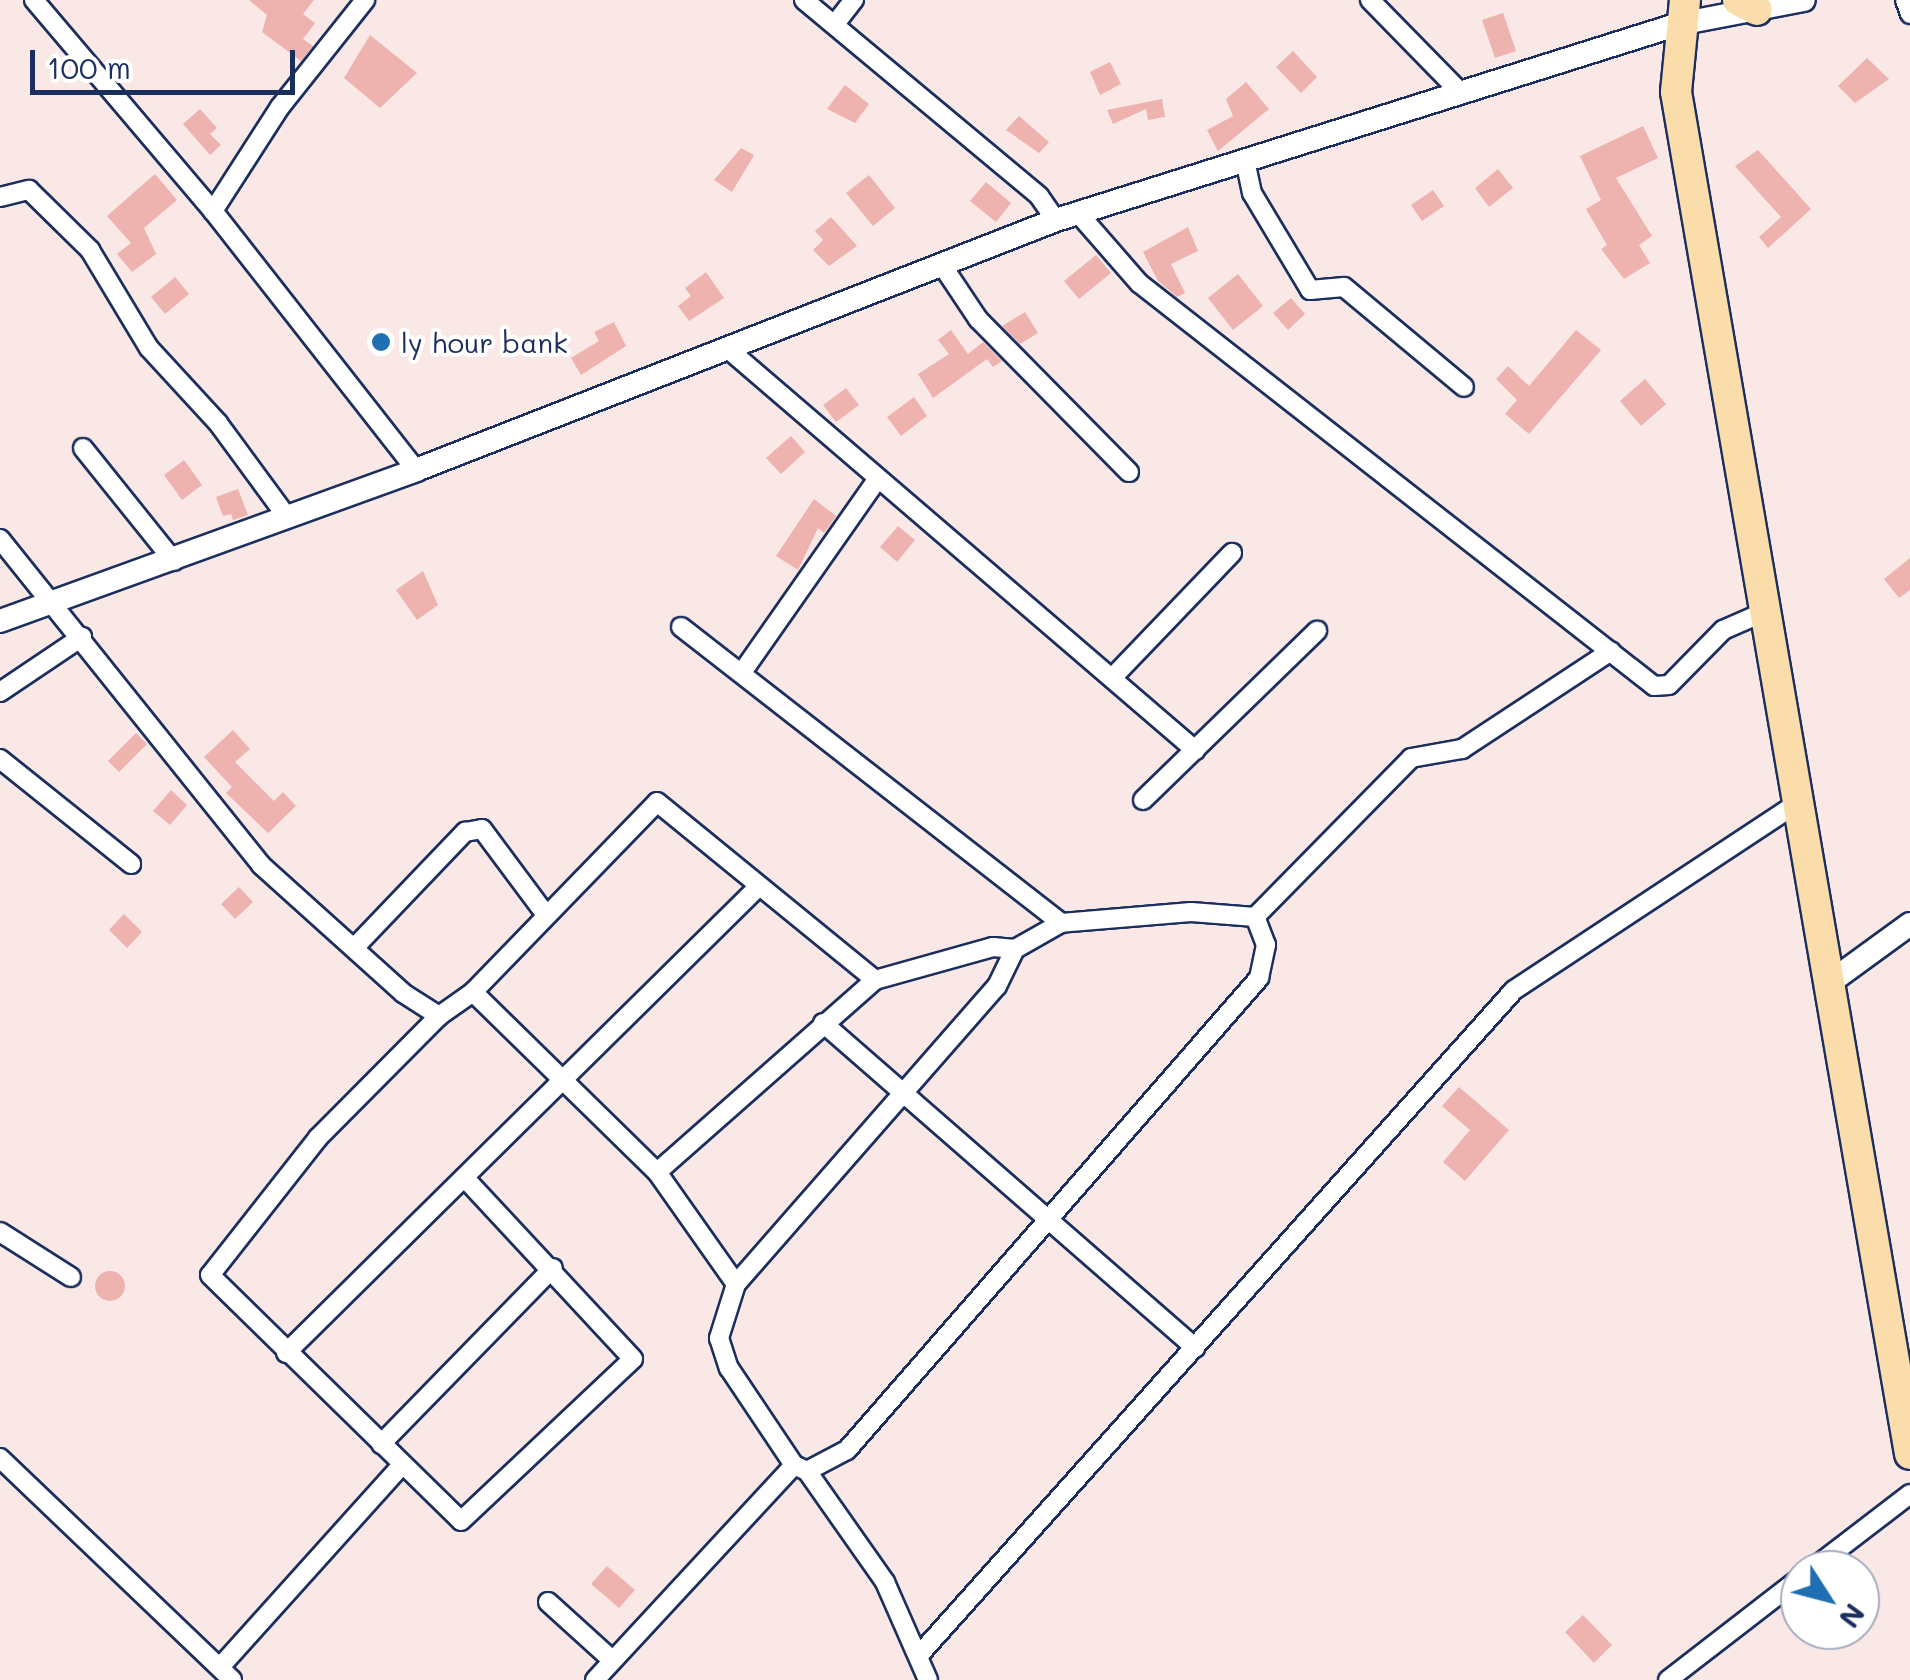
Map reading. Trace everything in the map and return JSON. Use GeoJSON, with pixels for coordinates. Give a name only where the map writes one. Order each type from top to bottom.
{"type":"FeatureCollection","features":[{"type":"Feature","properties":{"kind":"highway"},"geometry":{"type":"LineString","coordinates":[[1682,12],[1676,92],[1910,1454]]}},
{"type":"Feature","properties":{"kind":"street"},"geometry":{"type":"LineString","coordinates":[[34,0],[213,211],[416,470]]}},
{"type":"Feature","properties":{"kind":"street"},"geometry":{"type":"LineString","coordinates":[[213,211],[280,107],[366,0]]}},
{"type":"Feature","properties":{"kind":"street"},"geometry":{"type":"LineString","coordinates":[[804,0],[1067,216],[1138,283],[1660,689],[1718,633],[1764,612]]}},
{"type":"Feature","properties":{"kind":"street"},"geometry":{"type":"LineString","coordinates":[[834,24],[854,0]]}},
{"type":"Feature","properties":{"kind":"street"},"geometry":{"type":"LineString","coordinates":[[1370,0],[1459,90]]}},
{"type":"Feature","properties":{"kind":"street"},"geometry":{"type":"LineString","coordinates":[[0,622],[58,605],[728,350],[950,279],[1067,216],[1459,90],[1682,12],[1804,0]]}},
{"type":"Feature","properties":{"kind":"street"},"geometry":{"type":"LineString","coordinates":[[1906,0],[1910,14]]}},
{"type":"Feature","properties":{"kind":"street"},"geometry":{"type":"LineString","coordinates":[[1245,160],[1252,193],[1310,290],[1344,287],[1464,387]]}},
{"type":"Feature","properties":{"kind":"street"},"geometry":{"type":"LineString","coordinates":[[0,197],[29,190],[90,250],[150,348],[218,423],[287,518]]}},
{"type":"Feature","properties":{"kind":"street"},"geometry":{"type":"LineString","coordinates":[[950,279],[1129,472]]}},
{"type":"Feature","properties":{"kind":"street"},"geometry":{"type":"LineString","coordinates":[[728,350],[876,482],[1114,676],[1195,750]]}},
{"type":"Feature","properties":{"kind":"street"},"geometry":{"type":"LineString","coordinates":[[83,448],[174,561]]}},
{"type":"Feature","properties":{"kind":"street"},"geometry":{"type":"LineString","coordinates":[[743,672],[876,482]]}},
{"type":"Feature","properties":{"kind":"street"},"geometry":{"type":"LineString","coordinates":[[0,538],[58,605],[260,865],[439,1016]]}},
{"type":"Feature","properties":{"kind":"street"},"geometry":{"type":"LineString","coordinates":[[1114,676],[1232,553]]}},
{"type":"Feature","properties":{"kind":"street"},"geometry":{"type":"LineString","coordinates":[[681,626],[1061,924]]}},
{"type":"Feature","properties":{"kind":"street"},"geometry":{"type":"LineString","coordinates":[[1142,800],[1317,630]]}},
{"type":"Feature","properties":{"kind":"street"},"geometry":{"type":"LineString","coordinates":[[0,692],[82,637]]}},
{"type":"Feature","properties":{"kind":"street"},"geometry":{"type":"LineString","coordinates":[[657,1172],[875,980],[994,947],[1015,949],[1061,924],[1190,912],[1256,917],[1412,758],[1462,749],[1611,651]]}},
{"type":"Feature","properties":{"kind":"street"},"geometry":{"type":"LineString","coordinates":[[0,759],[132,864]]}},
{"type":"Feature","properties":{"kind":"street"},"geometry":{"type":"LineString","coordinates":[[464,1177],[554,1268],[632,1355],[633,1365],[466,1520],[457,1520],[214,1282],[213,1267],[318,1138],[439,1016],[472,992],[657,802],[875,980]]}},
{"type":"Feature","properties":{"kind":"street"},"geometry":{"type":"LineString","coordinates":[[919,1655],[1514,990],[1800,802]]}},
{"type":"Feature","properties":{"kind":"street"},"geometry":{"type":"LineString","coordinates":[[354,948],[466,832],[482,829],[546,915]]}},
{"type":"Feature","properties":{"kind":"street"},"geometry":{"type":"LineString","coordinates":[[286,1353],[759,886]]}},
{"type":"Feature","properties":{"kind":"street"},"geometry":{"type":"LineString","coordinates":[[595,1680],[800,1468],[847,1450],[1052,1221],[1259,978],[1266,945],[1256,917]]}},
{"type":"Feature","properties":{"kind":"street"},"geometry":{"type":"LineString","coordinates":[[1829,983],[1910,924]]}},
{"type":"Feature","properties":{"kind":"street"},"geometry":{"type":"LineString","coordinates":[[928,1680],[885,1582],[729,1368],[719,1338],[736,1284],[997,986],[1015,949]]}},
{"type":"Feature","properties":{"kind":"street"},"geometry":{"type":"LineString","coordinates":[[472,992],[564,1076],[657,1172],[736,1284]]}},
{"type":"Feature","properties":{"kind":"street"},"geometry":{"type":"LineString","coordinates":[[823,1023],[1195,1348]]}},
{"type":"Feature","properties":{"kind":"street"},"geometry":{"type":"LineString","coordinates":[[0,1232],[71,1277]]}},
{"type":"Feature","properties":{"kind":"street"},"geometry":{"type":"LineString","coordinates":[[381,1444],[554,1268]]}},
{"type":"Feature","properties":{"kind":"street"},"geometry":{"type":"LineString","coordinates":[[0,1458],[227,1673],[402,1465]]}},
{"type":"Feature","properties":{"kind":"street"},"geometry":{"type":"LineString","coordinates":[[1837,1550],[1910,1494]]}},
{"type":"Feature","properties":{"kind":"street"},"geometry":{"type":"LineString","coordinates":[[1668,1680],[1780,1593]]}},
{"type":"Feature","properties":{"kind":"street"},"geometry":{"type":"LineString","coordinates":[[548,1602],[612,1660]]}},
{"type":"Feature","properties":{"kind":"building"},"geometry":{"type":"Polygon","coordinates":[[[249,0],[314,0],[303,14],[315,23],[303,39],[313,46],[301,61],[262,32],[267,15],[249,0]]]}},
{"type":"Feature","properties":{"kind":"building"},"geometry":{"type":"Polygon","coordinates":[[[1503,13],[1516,51],[1495,58],[1482,20],[1503,13]]]}},
{"type":"Feature","properties":{"kind":"building"},"geometry":{"type":"Polygon","coordinates":[[[370,35],[417,73],[380,108],[344,78],[370,35]]]}},
{"type":"Feature","properties":{"kind":"building"},"geometry":{"type":"Polygon","coordinates":[[[1293,51],[1317,77],[1301,93],[1276,67],[1293,51]]]}},
{"type":"Feature","properties":{"kind":"building"},"geometry":{"type":"Polygon","coordinates":[[[1867,58],[1889,79],[1855,103],[1838,86],[1867,58]]]}},
{"type":"Feature","properties":{"kind":"building"},"geometry":{"type":"Polygon","coordinates":[[[1110,62],[1121,84],[1100,95],[1090,72],[1110,62]]]}},
{"type":"Feature","properties":{"kind":"building"},"geometry":{"type":"Polygon","coordinates":[[[1246,82],[1269,109],[1218,151],[1207,130],[1233,116],[1226,99],[1246,82]]]}},
{"type":"Feature","properties":{"kind":"building"},"geometry":{"type":"Polygon","coordinates":[[[845,85],[869,104],[855,123],[827,109],[845,85]]]}},
{"type":"Feature","properties":{"kind":"building"},"geometry":{"type":"Polygon","coordinates":[[[1162,99],[1165,117],[1148,120],[1146,109],[1113,124],[1107,110],[1162,99]]]}},
{"type":"Feature","properties":{"kind":"building"},"geometry":{"type":"Polygon","coordinates":[[[200,109],[217,128],[210,134],[221,145],[210,155],[183,124],[200,109]]]}},
{"type":"Feature","properties":{"kind":"building"},"geometry":{"type":"Polygon","coordinates":[[[1019,116],[1049,142],[1039,153],[1006,130],[1019,116]]]}},
{"type":"Feature","properties":{"kind":"building"},"geometry":{"type":"Polygon","coordinates":[[[1643,126],[1658,158],[1616,178],[1652,236],[1639,245],[1650,263],[1624,279],[1601,249],[1607,245],[1586,209],[1601,200],[1580,156],[1643,126]]]}},
{"type":"Feature","properties":{"kind":"building"},"geometry":{"type":"Polygon","coordinates":[[[741,148],[754,155],[732,192],[714,180],[741,148]]]}},
{"type":"Feature","properties":{"kind":"building"},"geometry":{"type":"Polygon","coordinates":[[[1758,150],[1811,209],[1768,248],[1759,237],[1781,217],[1735,166],[1758,150]]]}},
{"type":"Feature","properties":{"kind":"building"},"geometry":{"type":"Polygon","coordinates":[[[1498,169],[1513,188],[1489,207],[1475,188],[1498,169]]]}},
{"type":"Feature","properties":{"kind":"building"},"geometry":{"type":"Polygon","coordinates":[[[155,174],[177,200],[144,228],[156,254],[132,272],[117,254],[131,243],[107,216],[155,174]]]}},
{"type":"Feature","properties":{"kind":"building"},"geometry":{"type":"Polygon","coordinates":[[[869,175],[895,208],[873,226],[846,193],[869,175]]]}},
{"type":"Feature","properties":{"kind":"building"},"geometry":{"type":"Polygon","coordinates":[[[986,182],[1011,203],[996,222],[970,201],[986,182]]]}},
{"type":"Feature","properties":{"kind":"building"},"geometry":{"type":"Polygon","coordinates":[[[1433,190],[1444,206],[1422,221],[1411,205],[1433,190]]]}},
{"type":"Feature","properties":{"kind":"building"},"geometry":{"type":"Polygon","coordinates":[[[831,217],[857,246],[829,266],[813,250],[823,240],[815,231],[831,217]]]}},
{"type":"Feature","properties":{"kind":"building"},"geometry":{"type":"Polygon","coordinates":[[[1188,227],[1198,251],[1171,264],[1185,293],[1177,297],[1158,281],[1143,252],[1188,227]]]}},
{"type":"Feature","properties":{"kind":"building"},"geometry":{"type":"Polygon","coordinates":[[[1096,255],[1111,273],[1079,299],[1064,281],[1096,255]]]}},
{"type":"Feature","properties":{"kind":"building"},"geometry":{"type":"Polygon","coordinates":[[[706,272],[724,298],[689,321],[678,306],[691,296],[685,288],[706,272]]]}},
{"type":"Feature","properties":{"kind":"building"},"geometry":{"type":"Polygon","coordinates":[[[1238,274],[1263,306],[1233,330],[1208,298],[1238,274]]]}},
{"type":"Feature","properties":{"kind":"building"},"geometry":{"type":"Polygon","coordinates":[[[175,277],[189,294],[165,314],[151,297],[175,277]]]}},
{"type":"Feature","properties":{"kind":"building"},"geometry":{"type":"Polygon","coordinates":[[[1291,298],[1305,314],[1288,330],[1273,313],[1291,298]]]}},
{"type":"Feature","properties":{"kind":"building"},"geometry":{"type":"Polygon","coordinates":[[[1025,312],[1038,333],[1020,344],[1002,326],[1025,312]]]}},
{"type":"Feature","properties":{"kind":"building"},"geometry":{"type":"Polygon","coordinates":[[[614,322],[626,346],[581,375],[571,358],[599,341],[594,332],[614,322]]]}},
{"type":"Feature","properties":{"kind":"building"},"geometry":{"type":"Polygon","coordinates":[[[951,330],[968,354],[983,342],[1002,361],[993,367],[987,359],[933,398],[918,374],[949,354],[938,340],[951,330]]]}},
{"type":"Feature","properties":{"kind":"building"},"geometry":{"type":"Polygon","coordinates":[[[1576,330],[1601,350],[1529,434],[1505,414],[1517,400],[1496,379],[1508,366],[1529,386],[1576,330]]]}},
{"type":"Feature","properties":{"kind":"building"},"geometry":{"type":"Polygon","coordinates":[[[1645,379],[1666,404],[1641,426],[1620,401],[1645,379]]]}},
{"type":"Feature","properties":{"kind":"building"},"geometry":{"type":"Polygon","coordinates":[[[846,388],[859,405],[836,422],[823,405],[846,388]]]}},
{"type":"Feature","properties":{"kind":"building"},"geometry":{"type":"Polygon","coordinates":[[[914,397],[927,416],[901,436],[887,417],[914,397]]]}},
{"type":"Feature","properties":{"kind":"building"},"geometry":{"type":"Polygon","coordinates":[[[791,436],[805,452],[781,474],[766,458],[791,436]]]}},
{"type":"Feature","properties":{"kind":"building"},"geometry":{"type":"Polygon","coordinates":[[[184,460],[202,485],[182,500],[164,475],[184,460]]]}},
{"type":"Feature","properties":{"kind":"building"},"geometry":{"type":"Polygon","coordinates":[[[238,489],[248,515],[233,520],[231,514],[223,516],[216,497],[238,489]]]}},
{"type":"Feature","properties":{"kind":"building"},"geometry":{"type":"Polygon","coordinates":[[[814,499],[836,516],[824,533],[818,528],[798,570],[776,556],[814,499]]]}},
{"type":"Feature","properties":{"kind":"building"},"geometry":{"type":"Polygon","coordinates":[[[898,526],[915,540],[897,562],[880,547],[898,526]]]}},
{"type":"Feature","properties":{"kind":"building"},"geometry":{"type":"Polygon","coordinates":[[[1910,558],[1910,590],[1899,598],[1884,579],[1910,558]]]}},
{"type":"Feature","properties":{"kind":"building"},"geometry":{"type":"Polygon","coordinates":[[[423,571],[438,605],[417,620],[396,590],[423,571]]]}},
{"type":"Feature","properties":{"kind":"building"},"geometry":{"type":"Polygon","coordinates":[[[233,730],[250,749],[235,762],[274,801],[283,792],[296,806],[268,833],[226,793],[232,787],[204,757],[233,730]]]}},
{"type":"Feature","properties":{"kind":"building"},"geometry":{"type":"Polygon","coordinates":[[[136,733],[147,744],[119,772],[108,761],[136,733]]]}},
{"type":"Feature","properties":{"kind":"building"},"geometry":{"type":"Polygon","coordinates":[[[171,790],[187,805],[170,825],[153,811],[171,790]]]}},
{"type":"Feature","properties":{"kind":"building"},"geometry":{"type":"Polygon","coordinates":[[[239,887],[253,902],[235,919],[221,904],[239,887]]]}},
{"type":"Feature","properties":{"kind":"building"},"geometry":{"type":"Polygon","coordinates":[[[124,914],[142,932],[127,948],[109,930],[124,914]]]}},
{"type":"Feature","properties":{"kind":"building"},"geometry":{"type":"Polygon","coordinates":[[[1459,1087],[1509,1130],[1465,1181],[1443,1162],[1470,1130],[1442,1106],[1459,1087]]]}},
{"type":"Feature","properties":{"kind":"building"},"geometry":{"type":"Polygon","coordinates":[[[110,1271],[124,1280],[125,1286],[116,1300],[110,1301],[96,1292],[95,1286],[104,1272],[110,1271]]]}},
{"type":"Feature","properties":{"kind":"building"},"geometry":{"type":"Polygon","coordinates":[[[607,1566],[635,1590],[619,1608],[591,1584],[607,1566]]]}},
{"type":"Feature","properties":{"kind":"building"},"geometry":{"type":"Polygon","coordinates":[[[1583,1615],[1612,1645],[1594,1663],[1565,1632],[1583,1615]]]}},
{"type":"Feature","properties":{"kind":"place","name":"ly hour bank"},"geometry":{"type":"Point","coordinates":[381,342]}}]}
